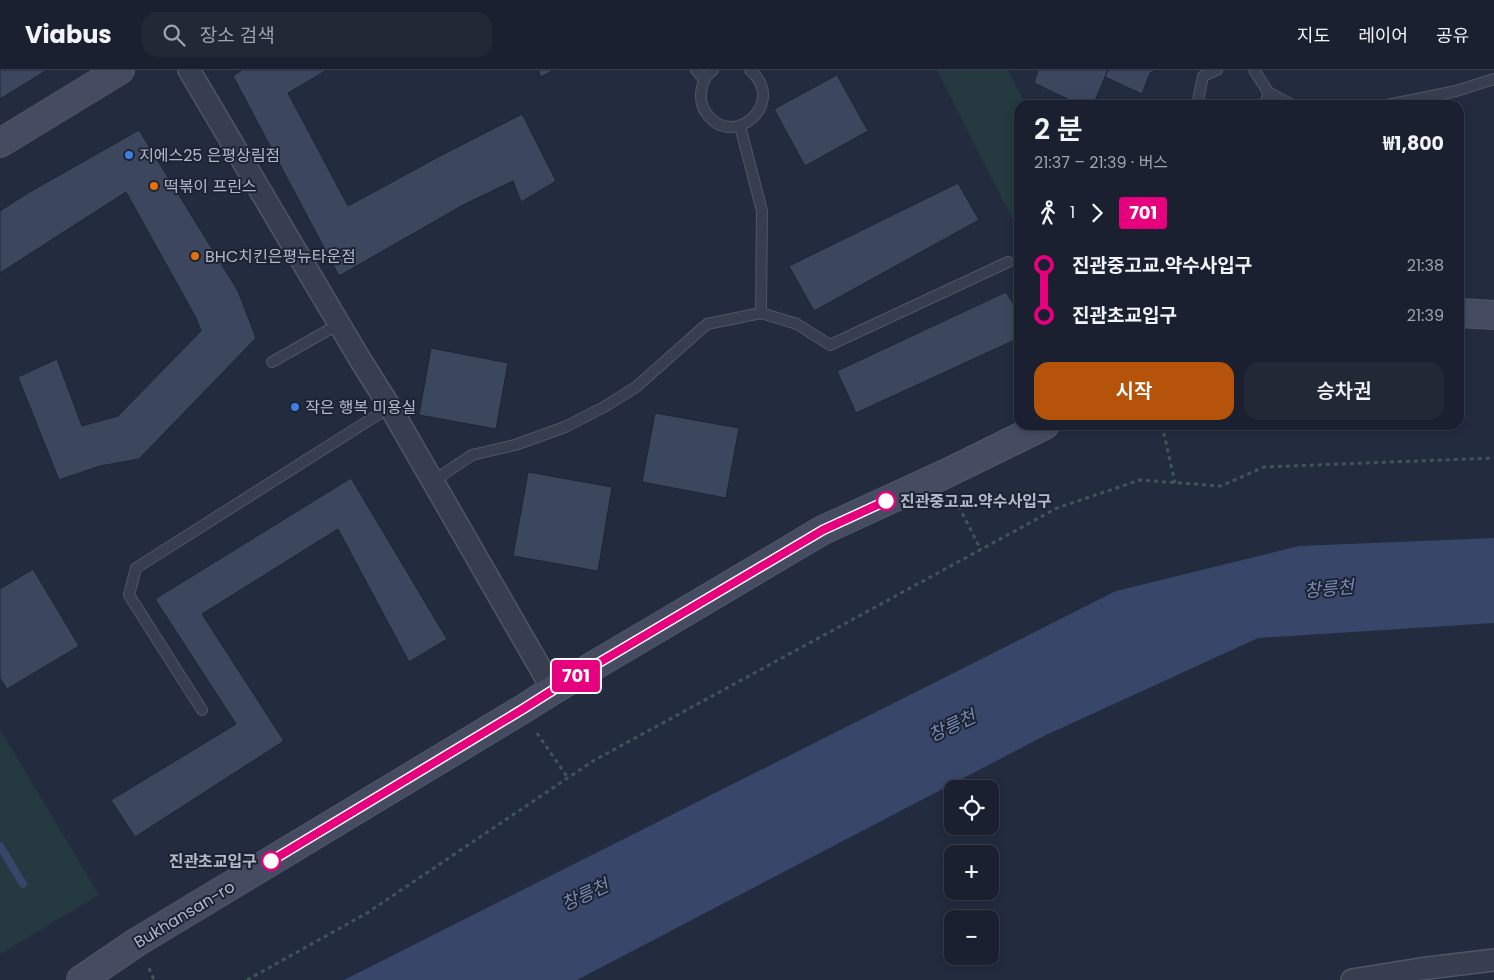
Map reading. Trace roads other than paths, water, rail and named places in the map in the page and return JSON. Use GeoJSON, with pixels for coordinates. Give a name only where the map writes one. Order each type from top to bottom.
{"type":"FeatureCollection","features":[{"type":"Feature","properties":{"kind":"main road"},"geometry":{"type":"LineString","coordinates":[[0,144],[120,70]]}},
{"type":"Feature","properties":{"kind":"main road"},"geometry":{"type":"LineString","coordinates":[[1464,313],[1494,315]]}},
{"type":"Feature","properties":{"kind":"main road","name":"Bukhansan-ro"},"geometry":{"type":"LineString","coordinates":[[81,980],[137,942],[553,690],[823,530],[1035,430]]}},
{"type":"Feature","properties":{"kind":"street"},"geometry":{"type":"LineString","coordinates":[[189,70],[361,362],[390,407],[553,690]]}},
{"type":"Feature","properties":{"kind":"street"},"geometry":{"type":"LineString","coordinates":[[1352,980],[1420,968],[1494,960]]}},
{"type":"Feature","properties":{"kind":"lane"},"geometry":{"type":"LineString","coordinates":[[696,70],[704,80]]}},
{"type":"Feature","properties":{"kind":"lane"},"geometry":{"type":"LineString","coordinates":[[713,70],[704,80],[700,90],[700,100],[710,118],[719,124],[729,126],[740,126],[753,118],[762,104],[761,84],[756,75],[750,70]]}},
{"type":"Feature","properties":{"kind":"lane"},"geometry":{"type":"LineString","coordinates":[[1197,100],[1203,76],[1216,70]]}},
{"type":"Feature","properties":{"kind":"lane"},"geometry":{"type":"LineString","coordinates":[[1254,70],[1268,92],[1283,100]]}},
{"type":"Feature","properties":{"kind":"lane"},"geometry":{"type":"LineString","coordinates":[[1410,100],[1494,79]]}},
{"type":"Feature","properties":{"kind":"lane"},"geometry":{"type":"LineString","coordinates":[[1267,100],[1268,92]]}},
{"type":"Feature","properties":{"kind":"lane"},"geometry":{"type":"LineString","coordinates":[[740,126],[762,211],[761,313]]}},
{"type":"Feature","properties":{"kind":"lane"},"geometry":{"type":"LineString","coordinates":[[433,481],[472,455],[514,445],[565,427],[604,407],[636,387],[707,324],[761,313],[797,324],[830,345],[1008,262]]}},
{"type":"Feature","properties":{"kind":"lane"},"geometry":{"type":"LineString","coordinates":[[272,362],[340,324]]}},
{"type":"Feature","properties":{"kind":"lane"},"geometry":{"type":"LineString","coordinates":[[202,710],[129,595],[136,568],[390,407]]}},
{"type":"Feature","properties":{"kind":"water","name":"창릉천"},"geometry":{"type":"Polygon","coordinates":[[[1494,538],[1494,623],[1258,638],[1044,736],[960,780],[944,780],[944,788],[577,980],[344,980],[1116,591],[1299,546],[1494,538]]]}},
{"type":"Feature","properties":{"kind":"waterway"},"geometry":{"type":"LineString","coordinates":[[0,846],[23,884]]}},
{"type":"Feature","properties":{"kind":"place","name":"지에스25 은평상림점"},"geometry":{"type":"Point","coordinates":[129,155]}},
{"type":"Feature","properties":{"kind":"place","name":"떡볶이 프린스"},"geometry":{"type":"Point","coordinates":[154,186]}},
{"type":"Feature","properties":{"kind":"place","name":"BHC치킨은평뉴타운점"},"geometry":{"type":"Point","coordinates":[195,256]}},
{"type":"Feature","properties":{"kind":"place","name":"작은 행복 미용실"},"geometry":{"type":"Point","coordinates":[295,407]}},
{"type":"Feature","properties":{"kind":"place","name":"진관중고교.약수사입구"},"geometry":{"type":"Point","coordinates":[886,501]}},
{"type":"Feature","properties":{"kind":"place","name":"진관초교입구"},"geometry":{"type":"Point","coordinates":[271,861]}}]}
